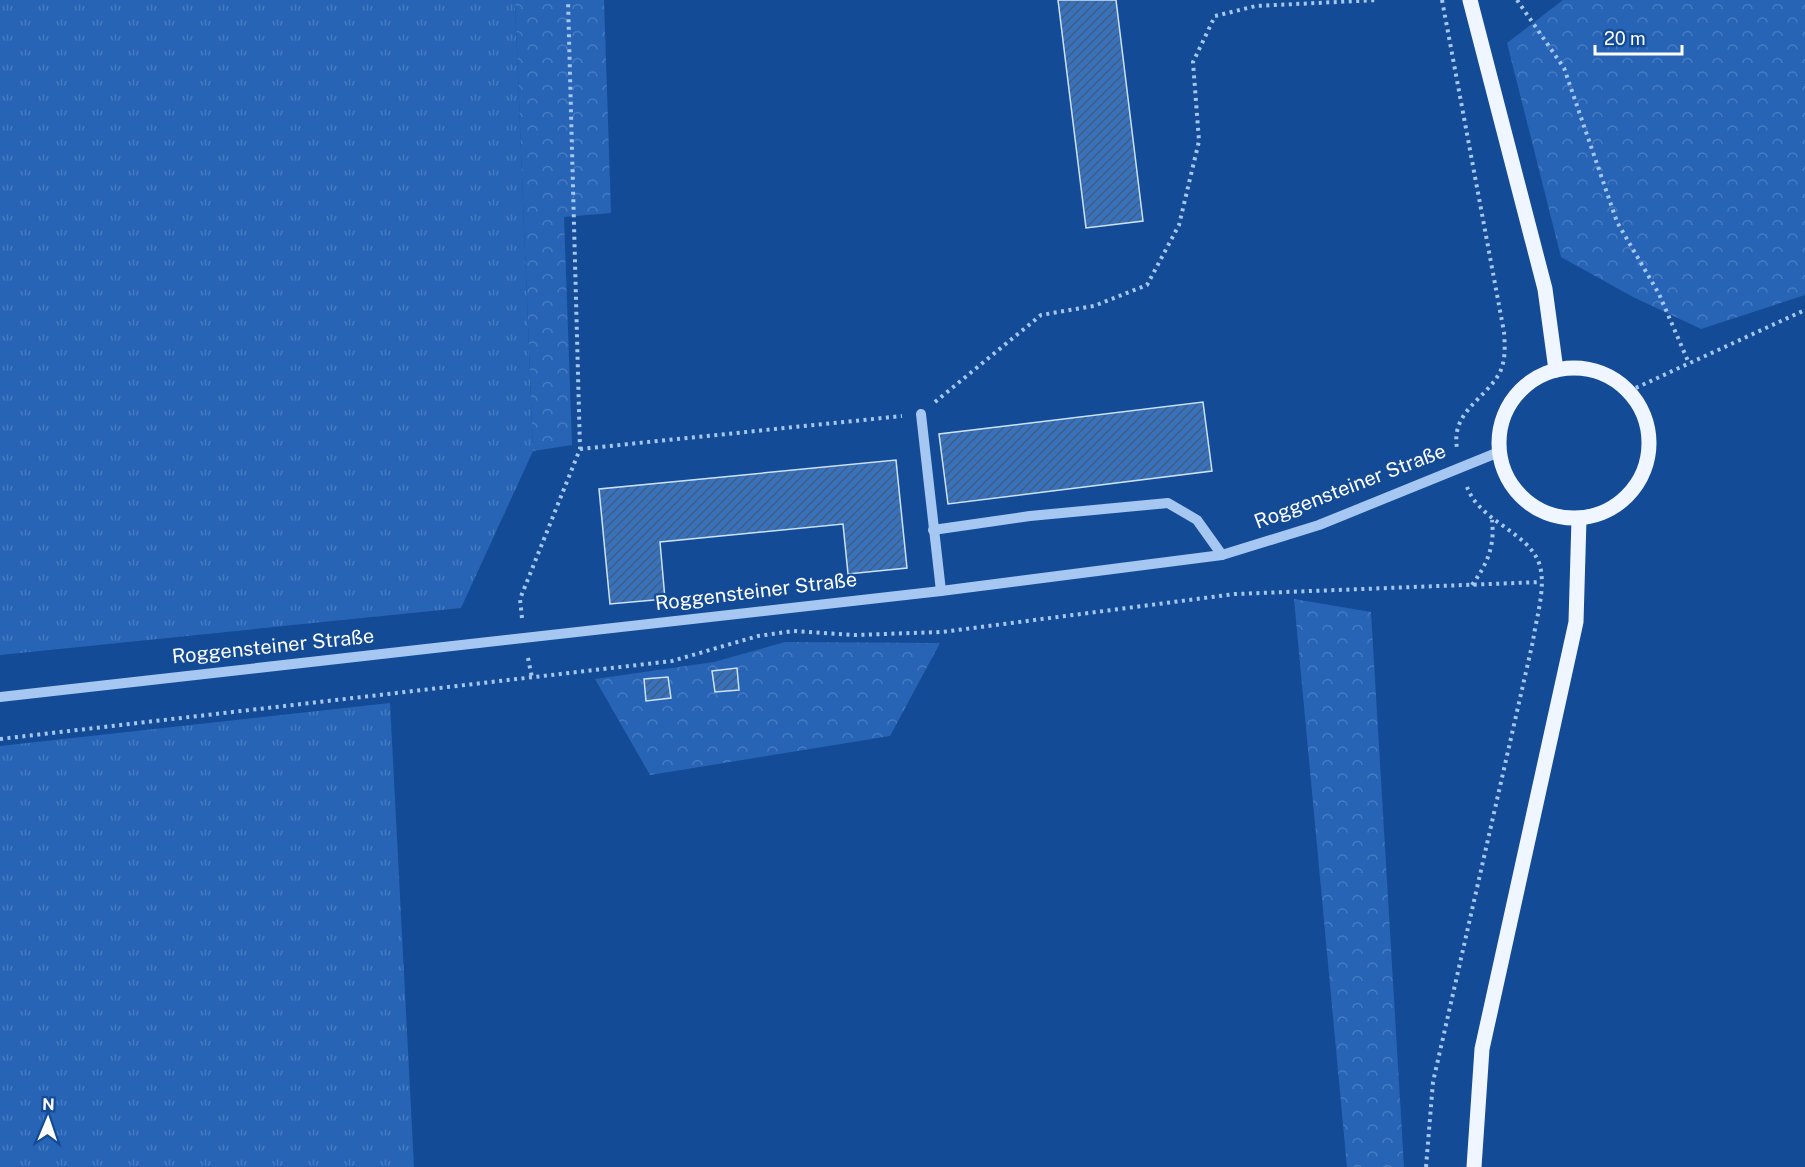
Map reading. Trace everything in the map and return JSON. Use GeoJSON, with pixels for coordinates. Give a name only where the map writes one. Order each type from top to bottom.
{"type":"FeatureCollection","features":[{"type":"Feature","properties":{"kind":"main road"},"geometry":{"type":"LineString","coordinates":[[1470,0],[1545,289],[1556,370]]}},
{"type":"Feature","properties":{"kind":"main road"},"geometry":{"type":"LineString","coordinates":[[1580,368],[1603,374],[1629,391],[1648,427],[1649,453],[1641,477],[1626,498],[1604,512],[1579,519],[1556,516],[1546,512],[1518,494],[1505,475],[1499,452],[1499,430],[1506,410],[1519,392],[1536,378],[1556,370],[1580,368]]}},
{"type":"Feature","properties":{"kind":"main road"},"geometry":{"type":"LineString","coordinates":[[1474,1167],[1482,1049],[1576,622],[1579,519]]}},
{"type":"Feature","properties":{"kind":"street"},"geometry":{"type":"LineString","coordinates":[[921,414],[941,591]]}},
{"type":"Feature","properties":{"kind":"street","name":"Roggensteiner Straße"},"geometry":{"type":"LineString","coordinates":[[0,698],[941,591],[1222,555],[1319,525],[1499,452]]}},
{"type":"Feature","properties":{"kind":"street"},"geometry":{"type":"LineString","coordinates":[[933,530],[1030,516],[1168,503],[1197,520],[1222,555]]}},
{"type":"Feature","properties":{"kind":"path"},"geometry":{"type":"LineString","coordinates":[[525,639],[520,599],[580,449],[568,0]]}},
{"type":"Feature","properties":{"kind":"path"},"geometry":{"type":"LineString","coordinates":[[580,449],[921,414],[1041,315],[1094,306],[1147,285],[1179,225],[1199,141],[1193,62],[1215,16],[1256,6],[1377,0]]}},
{"type":"Feature","properties":{"kind":"path"},"geometry":{"type":"LineString","coordinates":[[1426,1167],[1433,1082],[1533,641],[1541,582],[1539,563],[1528,547],[1492,519],[1469,493],[1459,467],[1455,439],[1460,419],[1474,399],[1496,378],[1505,352],[1504,332],[1442,0]]}},
{"type":"Feature","properties":{"kind":"path"},"geometry":{"type":"LineString","coordinates":[[1517,0],[1564,68],[1617,222],[1659,294],[1688,361]]}},
{"type":"Feature","properties":{"kind":"path"},"geometry":{"type":"LineString","coordinates":[[1629,391],[1688,361],[1805,310]]}},
{"type":"Feature","properties":{"kind":"path"},"geometry":{"type":"LineString","coordinates":[[1472,585],[1490,556],[1494,536],[1492,519]]}},
{"type":"Feature","properties":{"kind":"path"},"geometry":{"type":"LineString","coordinates":[[0,739],[672,661],[758,636],[793,631],[854,635],[942,632],[1235,594],[1541,582]]}},
{"type":"Feature","properties":{"kind":"green space"},"geometry":{"type":"Polygon","coordinates":[[[0,0],[515,0],[533,451],[461,608],[0,655],[0,0]]]}},
{"type":"Feature","properties":{"kind":"green space"},"geometry":{"type":"Polygon","coordinates":[[[515,0],[604,0],[611,213],[564,217],[572,445],[533,451],[515,0]]]}},
{"type":"Feature","properties":{"kind":"green space"},"geometry":{"type":"Polygon","coordinates":[[[1563,0],[1805,0],[1805,295],[1701,329],[1633,297],[1561,257],[1507,43],[1563,0]]]}},
{"type":"Feature","properties":{"kind":"green space"},"geometry":{"type":"Polygon","coordinates":[[[1294,599],[1371,612],[1404,1167],[1347,1167],[1294,599]]]}},
{"type":"Feature","properties":{"kind":"green space"},"geometry":{"type":"Polygon","coordinates":[[[785,642],[940,643],[890,736],[650,775],[595,679],[714,662],[785,642]]]}},
{"type":"Feature","properties":{"kind":"green space"},"geometry":{"type":"Polygon","coordinates":[[[390,703],[414,1167],[0,1167],[0,746],[390,703]]]}},
{"type":"Feature","properties":{"kind":"building"},"geometry":{"type":"Polygon","coordinates":[[[1058,0],[1116,0],[1143,221],[1086,228],[1058,0]]]}},
{"type":"Feature","properties":{"kind":"building"},"geometry":{"type":"Polygon","coordinates":[[[1203,402],[1212,471],[948,504],[939,434],[1203,402]]]}},
{"type":"Feature","properties":{"kind":"building"},"geometry":{"type":"Polygon","coordinates":[[[896,460],[907,568],[848,574],[843,524],[660,542],[665,599],[610,604],[599,489],[896,460]]]}},
{"type":"Feature","properties":{"kind":"building"},"geometry":{"type":"Polygon","coordinates":[[[737,668],[739,690],[715,692],[712,671],[737,668]]]}},
{"type":"Feature","properties":{"kind":"building"},"geometry":{"type":"Polygon","coordinates":[[[668,677],[671,698],[646,701],[644,679],[668,677]]]}}]}
